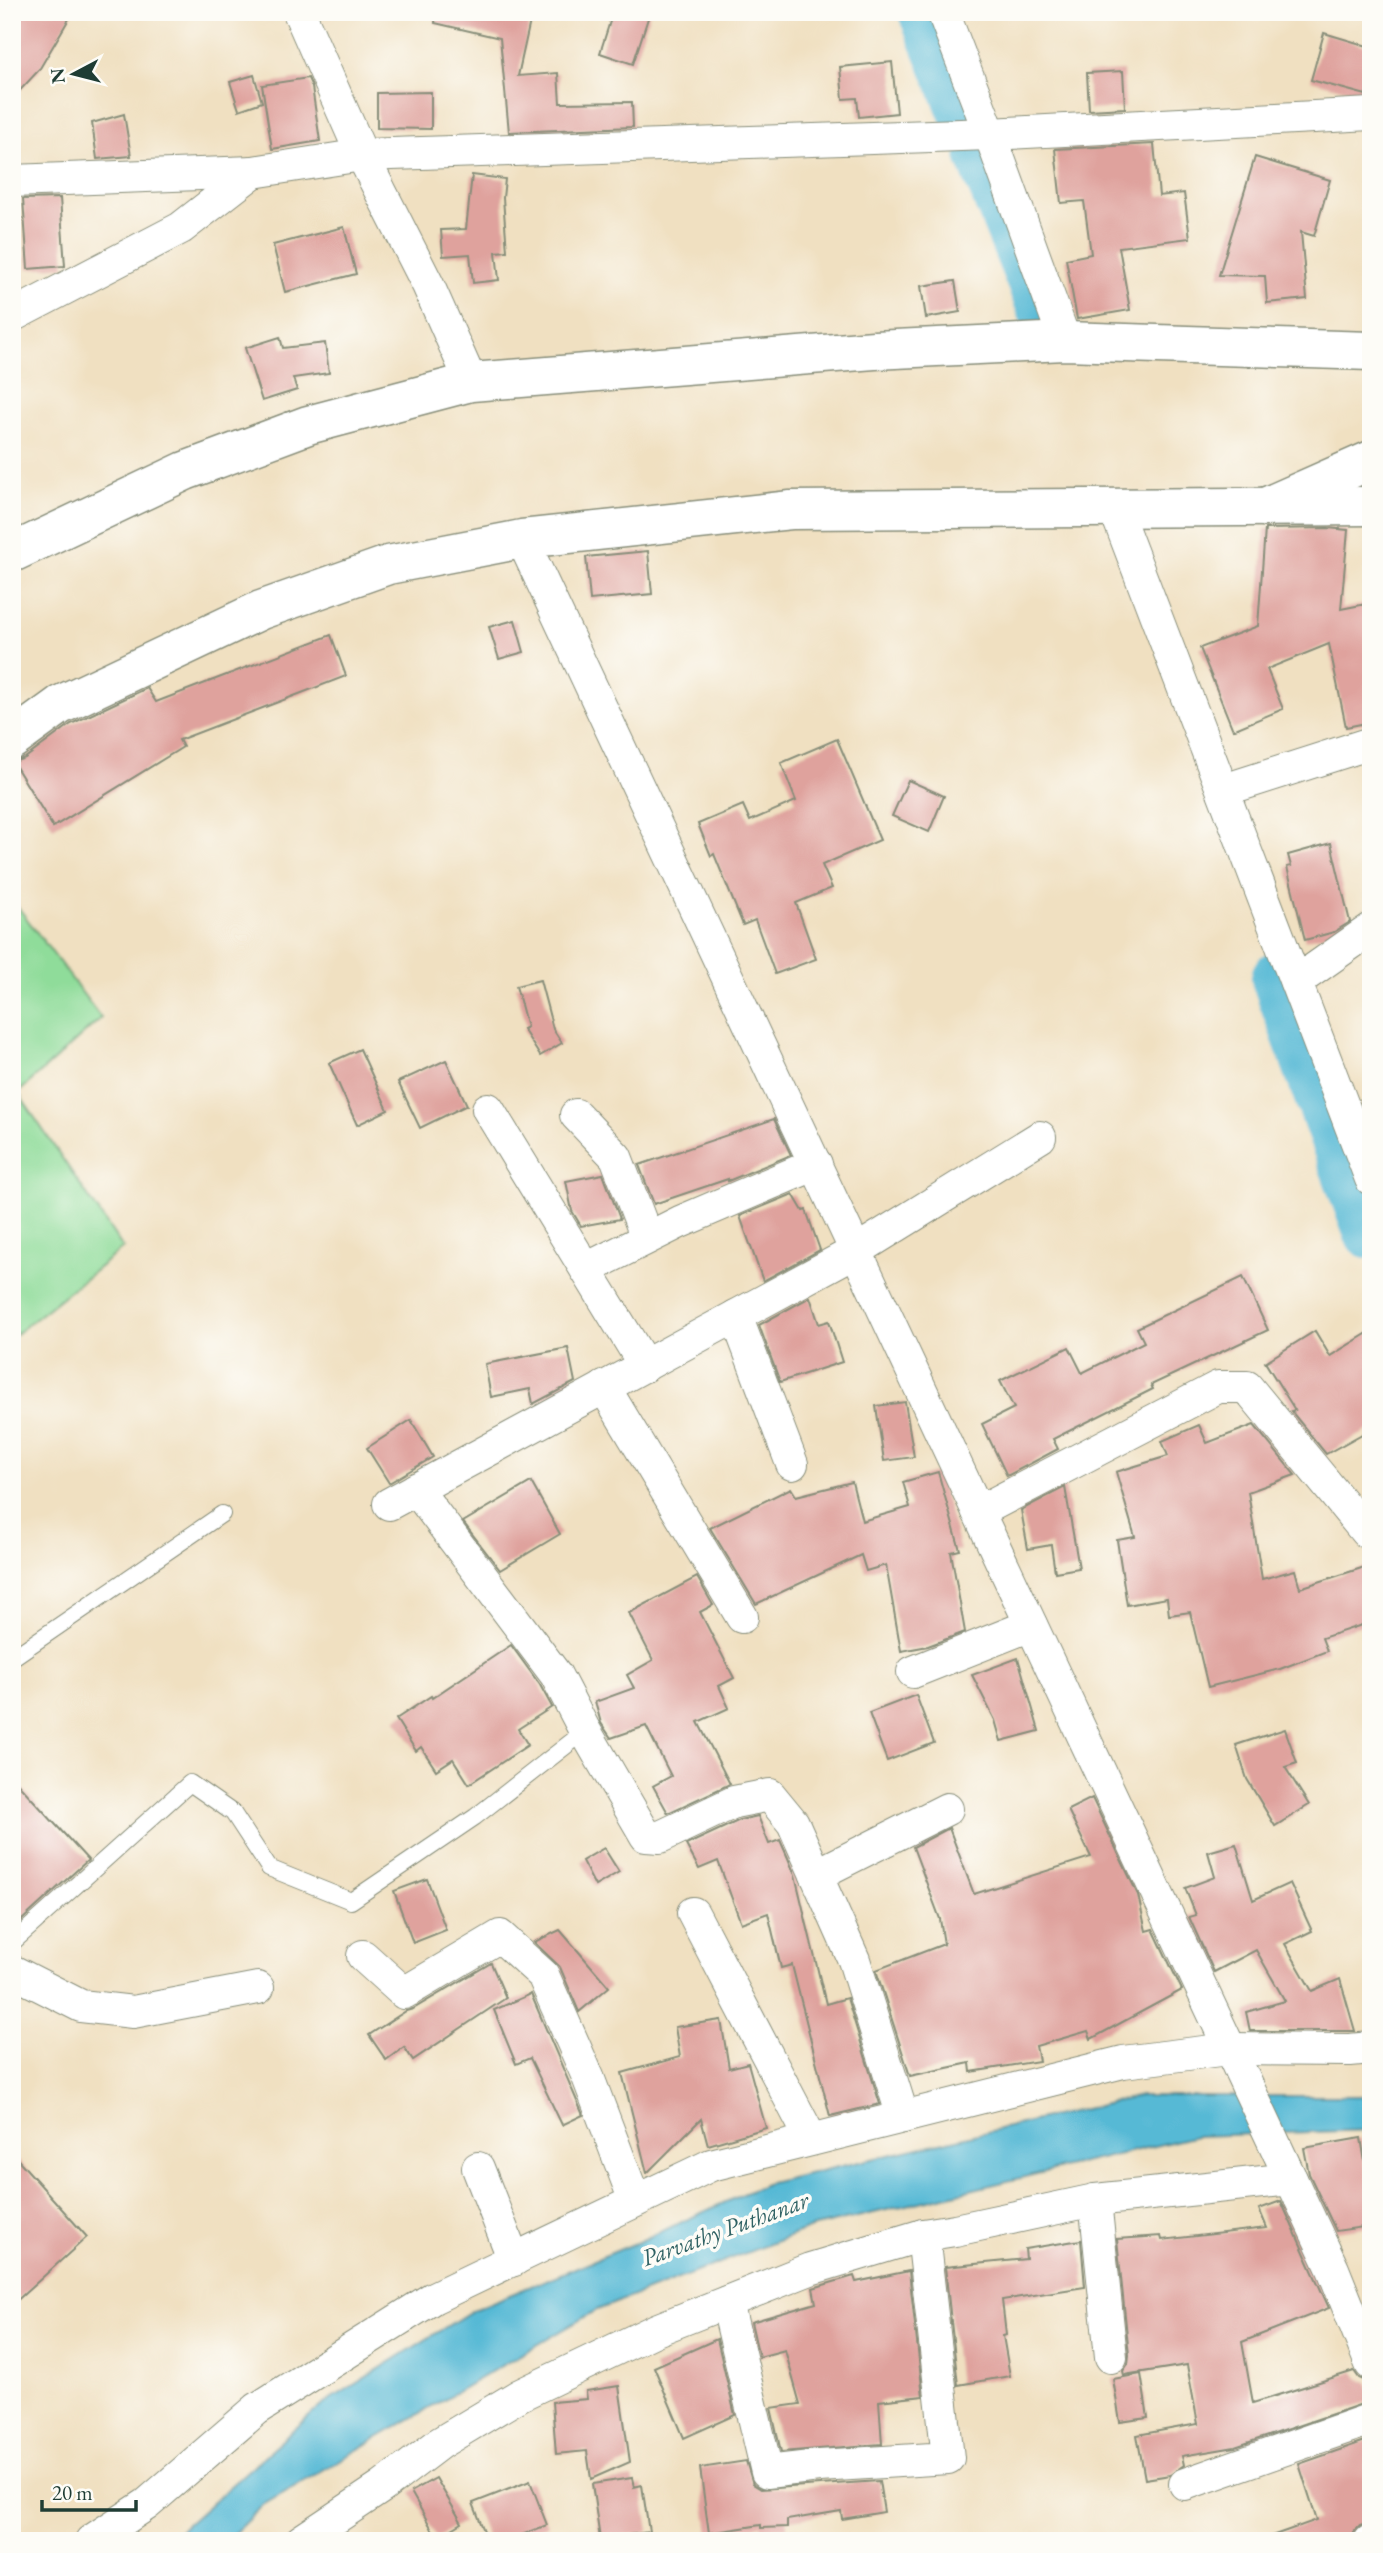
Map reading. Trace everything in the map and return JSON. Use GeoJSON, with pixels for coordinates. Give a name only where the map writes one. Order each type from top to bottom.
{"type":"FeatureCollection","features":[{"type":"Feature","properties":{"kind":"main road"},"geometry":{"type":"LineString","coordinates":[[12,552],[185,471],[308,425],[471,382],[874,350],[1065,341],[1371,351]]}},
{"type":"Feature","properties":{"kind":"main road"},"geometry":{"type":"LineString","coordinates":[[1265,507],[1371,460]]}},
{"type":"Feature","properties":{"kind":"main road"},"geometry":{"type":"LineString","coordinates":[[12,740],[60,705],[261,610],[388,565],[522,539],[791,510],[1371,506]]}},
{"type":"Feature","properties":{"kind":"street"},"geometry":{"type":"LineString","coordinates":[[299,12],[362,155],[428,285],[471,382]]}},
{"type":"Feature","properties":{"kind":"street"},"geometry":{"type":"LineString","coordinates":[[943,12],[1065,341]]}},
{"type":"Feature","properties":{"kind":"street"},"geometry":{"type":"LineString","coordinates":[[12,181],[253,172],[362,155],[990,134],[1371,114]]}},
{"type":"Feature","properties":{"kind":"street"},"geometry":{"type":"LineString","coordinates":[[12,316],[181,228],[253,172]]}},
{"type":"Feature","properties":{"kind":"street"},"geometry":{"type":"LineString","coordinates":[[1115,509],[1370,1172]]}},
{"type":"Feature","properties":{"kind":"street"},"geometry":{"type":"LineString","coordinates":[[522,539],[1333,2269],[1371,2364]]}},
{"type":"Feature","properties":{"kind":"street"},"geometry":{"type":"LineString","coordinates":[[1224,790],[1371,743]]}},
{"type":"Feature","properties":{"kind":"street"},"geometry":{"type":"LineString","coordinates":[[1296,982],[1371,929]]}},
{"type":"Feature","properties":{"kind":"street"},"geometry":{"type":"LineString","coordinates":[[488,1110],[645,1366]]}},
{"type":"Feature","properties":{"kind":"street"},"geometry":{"type":"LineString","coordinates":[[576,1115],[615,1157],[648,1238]]}},
{"type":"Feature","properties":{"kind":"street"},"geometry":{"type":"LineString","coordinates":[[389,1504],[856,1251],[1040,1137]]}},
{"type":"Feature","properties":{"kind":"street"},"geometry":{"type":"LineString","coordinates":[[586,1269],[680,1222],[816,1164]]}},
{"type":"Feature","properties":{"kind":"street"},"geometry":{"type":"LineString","coordinates":[[736,1316],[792,1464]]}},
{"type":"Feature","properties":{"kind":"street"},"geometry":{"type":"LineString","coordinates":[[604,1387],[742,1617]]}},
{"type":"Feature","properties":{"kind":"street"},"geometry":{"type":"LineString","coordinates":[[978,1512],[1218,1387],[1247,1387],[1366,1532]]}},
{"type":"Feature","properties":{"kind":"street"},"geometry":{"type":"LineString","coordinates":[[416,1489],[556,1675],[646,1836],[660,1837],[734,1801],[769,1795],[793,1823],[854,1960],[903,2117]]}},
{"type":"Feature","properties":{"kind":"street"},"geometry":{"type":"LineString","coordinates":[[913,1672],[1031,1625]]}},
{"type":"Feature","properties":{"kind":"street"},"geometry":{"type":"LineString","coordinates":[[816,1875],[947,1810]]}},
{"type":"Feature","properties":{"kind":"street"},"geometry":{"type":"LineString","coordinates":[[692,1913],[811,2139]]}},
{"type":"Feature","properties":{"kind":"street"},"geometry":{"type":"LineString","coordinates":[[363,1956],[404,1993],[500,1936],[543,1975],[588,2077],[635,2201]]}},
{"type":"Feature","properties":{"kind":"street"},"geometry":{"type":"LineString","coordinates":[[12,1971],[81,2006],[133,2012],[258,1988]]}},
{"type":"Feature","properties":{"kind":"street"},"geometry":{"type":"LineString","coordinates":[[91,2541],[147,2504],[257,2409],[433,2298],[711,2165],[1123,2062],[1234,2061],[1371,2048]]}},
{"type":"Feature","properties":{"kind":"street"},"geometry":{"type":"LineString","coordinates":[[478,2168],[514,2260]]}},
{"type":"Feature","properties":{"kind":"street"},"geometry":{"type":"LineString","coordinates":[[301,2541],[382,2487],[440,2443],[520,2395],[656,2330],[810,2269],[923,2235],[1095,2200],[1291,2179]]}},
{"type":"Feature","properties":{"kind":"street"},"geometry":{"type":"LineString","coordinates":[[1095,2200],[1111,2357]]}},
{"type":"Feature","properties":{"kind":"street"},"geometry":{"type":"LineString","coordinates":[[727,2302],[768,2472],[948,2458],[923,2235]]}},
{"type":"Feature","properties":{"kind":"street"},"geometry":{"type":"LineString","coordinates":[[1185,2484],[1371,2419]]}},
{"type":"Feature","properties":{"kind":"lane"},"geometry":{"type":"LineString","coordinates":[[12,1658],[222,1514]]}},
{"type":"Feature","properties":{"kind":"lane"},"geometry":{"type":"LineString","coordinates":[[12,1943],[190,1783],[233,1813],[269,1868],[351,1901],[475,1817],[585,1731]]}},
{"type":"Feature","properties":{"kind":"green space"},"geometry":{"type":"Polygon","coordinates":[[[12,899],[101,1018],[18,1093],[123,1248],[12,1337],[12,899]]]}},
{"type":"Feature","properties":{"kind":"water","name":"Parvathy Puthanar"},"geometry":{"type":"Polygon","coordinates":[[[1140,2096],[1371,2096],[1371,2130],[1196,2136],[811,2228],[597,2310],[263,2505],[226,2541],[168,2541],[322,2405],[473,2310],[636,2243],[765,2184],[1140,2096]]]}},
{"type":"Feature","properties":{"kind":"building"},"geometry":{"type":"Polygon","coordinates":[[[12,12],[73,12],[39,70],[12,99],[12,12]]]}},
{"type":"Feature","properties":{"kind":"building"},"geometry":{"type":"Polygon","coordinates":[[[436,12],[532,12],[518,76],[558,73],[560,103],[632,102],[633,127],[509,132],[500,38],[435,23],[436,12]]]}},
{"type":"Feature","properties":{"kind":"building"},"geometry":{"type":"Polygon","coordinates":[[[613,12],[650,12],[633,64],[600,53],[613,12]]]}},
{"type":"Feature","properties":{"kind":"building"},"geometry":{"type":"Polygon","coordinates":[[[1324,33],[1371,47],[1371,79],[1366,95],[1311,80],[1324,33]]]}},
{"type":"Feature","properties":{"kind":"building"},"geometry":{"type":"Polygon","coordinates":[[[892,62],[897,113],[859,117],[857,98],[843,99],[840,67],[892,62]]]}},
{"type":"Feature","properties":{"kind":"building"},"geometry":{"type":"Polygon","coordinates":[[[1123,71],[1125,108],[1089,110],[1087,73],[1123,71]]]}},
{"type":"Feature","properties":{"kind":"building"},"geometry":{"type":"Polygon","coordinates":[[[254,75],[262,102],[239,110],[230,82],[254,75]]]}},
{"type":"Feature","properties":{"kind":"building"},"geometry":{"type":"Polygon","coordinates":[[[308,78],[312,87],[320,141],[272,149],[262,85],[308,78]]]}},
{"type":"Feature","properties":{"kind":"building"},"geometry":{"type":"Polygon","coordinates":[[[431,92],[431,129],[377,128],[377,93],[431,92]]]}},
{"type":"Feature","properties":{"kind":"building"},"geometry":{"type":"Polygon","coordinates":[[[124,114],[131,156],[97,159],[92,123],[124,114]]]}},
{"type":"Feature","properties":{"kind":"building"},"geometry":{"type":"Polygon","coordinates":[[[1154,144],[1159,196],[1184,193],[1190,238],[1119,247],[1130,310],[1077,319],[1066,259],[1091,254],[1084,201],[1061,203],[1055,149],[1154,144]]]}},
{"type":"Feature","properties":{"kind":"building"},"geometry":{"type":"Polygon","coordinates":[[[1255,157],[1330,180],[1314,236],[1301,232],[1307,299],[1267,303],[1265,276],[1219,275],[1255,157]]]}},
{"type":"Feature","properties":{"kind":"building"},"geometry":{"type":"Polygon","coordinates":[[[472,175],[505,179],[503,198],[507,251],[496,252],[499,280],[473,283],[470,254],[443,256],[441,230],[466,229],[472,175]]]}},
{"type":"Feature","properties":{"kind":"building"},"geometry":{"type":"Polygon","coordinates":[[[60,198],[65,266],[28,269],[23,199],[60,198]]]}},
{"type":"Feature","properties":{"kind":"building"},"geometry":{"type":"Polygon","coordinates":[[[344,227],[356,274],[285,292],[273,245],[344,227]]]}},
{"type":"Feature","properties":{"kind":"building"},"geometry":{"type":"Polygon","coordinates":[[[955,281],[960,312],[926,318],[921,286],[955,281]]]}},
{"type":"Feature","properties":{"kind":"building"},"geometry":{"type":"Polygon","coordinates":[[[280,337],[283,348],[325,343],[329,373],[293,378],[297,390],[262,401],[245,348],[280,337]]]}},
{"type":"Feature","properties":{"kind":"building"},"geometry":{"type":"Polygon","coordinates":[[[1265,529],[1348,530],[1341,609],[1371,603],[1371,722],[1346,727],[1329,644],[1267,669],[1283,709],[1233,730],[1200,648],[1258,626],[1265,529]]]}},
{"type":"Feature","properties":{"kind":"building"},"geometry":{"type":"Polygon","coordinates":[[[648,551],[652,594],[590,600],[586,557],[648,551]]]}},
{"type":"Feature","properties":{"kind":"building"},"geometry":{"type":"Polygon","coordinates":[[[515,620],[524,652],[499,659],[489,627],[515,620]]]}},
{"type":"Feature","properties":{"kind":"building"},"geometry":{"type":"Polygon","coordinates":[[[331,635],[346,676],[179,740],[183,747],[53,827],[13,762],[25,758],[71,724],[147,688],[156,702],[331,635]]]}},
{"type":"Feature","properties":{"kind":"building"},"geometry":{"type":"Polygon","coordinates":[[[837,739],[880,840],[822,865],[832,888],[796,903],[816,959],[775,974],[755,920],[743,925],[714,854],[711,856],[698,824],[743,805],[750,821],[796,801],[781,763],[837,739]]]}},
{"type":"Feature","properties":{"kind":"building"},"geometry":{"type":"Polygon","coordinates":[[[908,780],[944,796],[929,832],[892,816],[908,780]]]}},
{"type":"Feature","properties":{"kind":"building"},"geometry":{"type":"Polygon","coordinates":[[[1331,843],[1350,922],[1334,932],[1305,940],[1287,867],[1291,866],[1288,855],[1331,843]]]}},
{"type":"Feature","properties":{"kind":"building"},"geometry":{"type":"Polygon","coordinates":[[[540,980],[553,1029],[562,1043],[540,1056],[523,1029],[527,1027],[516,986],[540,980]]]}},
{"type":"Feature","properties":{"kind":"building"},"geometry":{"type":"Polygon","coordinates":[[[360,1049],[388,1110],[357,1125],[329,1063],[360,1049]]]}},
{"type":"Feature","properties":{"kind":"building"},"geometry":{"type":"Polygon","coordinates":[[[446,1060],[467,1105],[420,1128],[398,1082],[446,1060]]]}},
{"type":"Feature","properties":{"kind":"building"},"geometry":{"type":"Polygon","coordinates":[[[774,1119],[791,1155],[728,1181],[654,1204],[639,1165],[774,1119]]]}},
{"type":"Feature","properties":{"kind":"building"},"geometry":{"type":"Polygon","coordinates":[[[603,1174],[620,1219],[581,1226],[572,1211],[566,1181],[603,1174]]]}},
{"type":"Feature","properties":{"kind":"building"},"geometry":{"type":"Polygon","coordinates":[[[793,1194],[803,1211],[806,1210],[820,1250],[763,1281],[740,1216],[793,1194]]]}},
{"type":"Feature","properties":{"kind":"building"},"geometry":{"type":"Polygon","coordinates":[[[1243,1277],[1268,1330],[1151,1385],[1153,1389],[1053,1439],[1058,1449],[1007,1476],[982,1424],[1014,1408],[1000,1381],[1069,1347],[1082,1373],[1144,1342],[1137,1328],[1243,1277]]]}},
{"type":"Feature","properties":{"kind":"building"},"geometry":{"type":"Polygon","coordinates":[[[810,1297],[819,1324],[829,1321],[842,1362],[780,1382],[759,1325],[810,1297]]]}},
{"type":"Feature","properties":{"kind":"building"},"geometry":{"type":"Polygon","coordinates":[[[1315,1331],[1330,1356],[1371,1331],[1371,1429],[1326,1454],[1291,1411],[1295,1410],[1265,1362],[1315,1331]]]}},
{"type":"Feature","properties":{"kind":"building"},"geometry":{"type":"Polygon","coordinates":[[[568,1348],[575,1382],[533,1404],[530,1389],[491,1397],[485,1364],[568,1348]]]}},
{"type":"Feature","properties":{"kind":"building"},"geometry":{"type":"Polygon","coordinates":[[[905,1402],[914,1457],[884,1461],[876,1406],[905,1402]]]}},
{"type":"Feature","properties":{"kind":"building"},"geometry":{"type":"Polygon","coordinates":[[[411,1420],[433,1457],[389,1483],[367,1448],[411,1420]]]}},
{"type":"Feature","properties":{"kind":"building"},"geometry":{"type":"Polygon","coordinates":[[[1199,1425],[1207,1443],[1254,1425],[1295,1475],[1248,1492],[1262,1579],[1295,1570],[1300,1588],[1371,1565],[1371,1622],[1322,1638],[1327,1651],[1280,1669],[1208,1687],[1190,1612],[1169,1615],[1167,1598],[1127,1605],[1117,1540],[1135,1537],[1116,1472],[1168,1456],[1162,1441],[1199,1425]]]}},
{"type":"Feature","properties":{"kind":"building"},"geometry":{"type":"Polygon","coordinates":[[[938,1472],[960,1550],[951,1552],[965,1632],[928,1646],[901,1651],[886,1565],[866,1571],[861,1555],[756,1604],[710,1528],[791,1488],[796,1496],[852,1482],[862,1521],[910,1507],[903,1482],[938,1472]]]}},
{"type":"Feature","properties":{"kind":"building"},"geometry":{"type":"Polygon","coordinates":[[[531,1482],[560,1534],[500,1570],[463,1522],[531,1482]]]}},
{"type":"Feature","properties":{"kind":"building"},"geometry":{"type":"Polygon","coordinates":[[[1065,1487],[1079,1568],[1055,1572],[1051,1545],[1028,1549],[1021,1510],[1065,1487]]]}},
{"type":"Feature","properties":{"kind":"building"},"geometry":{"type":"Polygon","coordinates":[[[697,1577],[713,1605],[700,1612],[734,1678],[719,1686],[729,1708],[698,1722],[730,1784],[668,1813],[653,1786],[671,1776],[646,1726],[611,1738],[601,1723],[595,1702],[634,1688],[627,1675],[653,1660],[629,1613],[697,1577]]]}},
{"type":"Feature","properties":{"kind":"building"},"geometry":{"type":"Polygon","coordinates":[[[511,1645],[540,1685],[552,1707],[518,1729],[528,1745],[469,1784],[453,1759],[436,1770],[421,1747],[416,1751],[396,1719],[511,1645]]]}},
{"type":"Feature","properties":{"kind":"building"},"geometry":{"type":"Polygon","coordinates":[[[1018,1658],[1039,1731],[1001,1741],[995,1720],[972,1675],[1018,1658]]]}},
{"type":"Feature","properties":{"kind":"building"},"geometry":{"type":"Polygon","coordinates":[[[916,1695],[934,1743],[887,1761],[869,1713],[916,1695]]]}},
{"type":"Feature","properties":{"kind":"building"},"geometry":{"type":"Polygon","coordinates":[[[1285,1729],[1297,1763],[1285,1767],[1309,1805],[1275,1826],[1247,1779],[1236,1745],[1285,1729]]]}},
{"type":"Feature","properties":{"kind":"building"},"geometry":{"type":"Polygon","coordinates":[[[12,1777],[88,1860],[12,1929],[12,1777]]]}},
{"type":"Feature","properties":{"kind":"building"},"geometry":{"type":"Polygon","coordinates":[[[1092,1798],[1138,1895],[1146,1931],[1153,1929],[1182,1990],[1091,2039],[1088,2031],[1036,2046],[1039,2061],[971,2072],[970,2063],[910,2076],[876,1970],[944,1944],[940,1919],[913,1847],[949,1828],[974,1894],[1091,1857],[1068,1810],[1092,1798]]]}},
{"type":"Feature","properties":{"kind":"building"},"geometry":{"type":"Polygon","coordinates":[[[758,1816],[769,1844],[780,1840],[788,1858],[795,1875],[826,2004],[847,1998],[880,2104],[830,2116],[792,1965],[781,1968],[768,1913],[741,1923],[718,1861],[699,1869],[686,1845],[740,1820],[758,1816]]]}},
{"type":"Feature","properties":{"kind":"building"},"geometry":{"type":"Polygon","coordinates":[[[1236,1844],[1253,1900],[1290,1883],[1312,1931],[1285,1944],[1312,1991],[1340,1979],[1355,2031],[1250,2031],[1246,2012],[1285,2001],[1256,1950],[1214,1972],[1189,1917],[1196,1915],[1185,1888],[1215,1877],[1208,1852],[1236,1844]]]}},
{"type":"Feature","properties":{"kind":"building"},"geometry":{"type":"Polygon","coordinates":[[[604,1848],[619,1872],[595,1886],[582,1861],[604,1848]]]}},
{"type":"Feature","properties":{"kind":"building"},"geometry":{"type":"Polygon","coordinates":[[[427,1879],[446,1930],[413,1943],[394,1891],[427,1879]]]}},
{"type":"Feature","properties":{"kind":"building"},"geometry":{"type":"Polygon","coordinates":[[[560,1930],[609,1987],[579,2012],[560,1967],[534,1942],[560,1930]]]}},
{"type":"Feature","properties":{"kind":"building"},"geometry":{"type":"Polygon","coordinates":[[[491,1963],[506,1998],[413,2060],[404,2047],[386,2060],[369,2035],[491,1963]]]}},
{"type":"Feature","properties":{"kind":"building"},"geometry":{"type":"Polygon","coordinates":[[[531,1994],[583,2115],[562,2125],[530,2058],[516,2064],[494,2010],[531,1994]]]}},
{"type":"Feature","properties":{"kind":"building"},"geometry":{"type":"Polygon","coordinates":[[[721,2020],[729,2068],[748,2063],[766,2128],[708,2145],[701,2119],[647,2173],[622,2073],[680,2057],[675,2027],[721,2020]]]}},
{"type":"Feature","properties":{"kind":"building"},"geometry":{"type":"Polygon","coordinates":[[[1361,2138],[1368,2179],[1371,2179],[1371,2226],[1336,2231],[1309,2174],[1304,2148],[1361,2138]]]}},
{"type":"Feature","properties":{"kind":"building"},"geometry":{"type":"Polygon","coordinates":[[[12,2153],[87,2237],[12,2305],[12,2153]]]}},
{"type":"Feature","properties":{"kind":"building"},"geometry":{"type":"Polygon","coordinates":[[[1281,2201],[1329,2308],[1242,2342],[1253,2403],[1354,2371],[1359,2378],[1368,2382],[1371,2401],[1235,2447],[1182,2456],[1184,2465],[1170,2475],[1145,2479],[1137,2435],[1198,2424],[1187,2365],[1124,2375],[1129,2355],[1117,2239],[1161,2236],[1162,2240],[1267,2228],[1259,2209],[1281,2201]]]}},
{"type":"Feature","properties":{"kind":"building"},"geometry":{"type":"Polygon","coordinates":[[[1081,2240],[1085,2287],[1002,2300],[1006,2335],[1003,2336],[1010,2376],[958,2385],[945,2267],[1026,2259],[1025,2249],[1081,2240]]]}},
{"type":"Feature","properties":{"kind":"building"},"geometry":{"type":"Polygon","coordinates":[[[909,2271],[923,2396],[879,2401],[882,2444],[781,2452],[771,2408],[800,2404],[785,2350],[759,2357],[751,2322],[816,2303],[813,2288],[854,2276],[856,2282],[909,2271]]]}},
{"type":"Feature","properties":{"kind":"building"},"geometry":{"type":"Polygon","coordinates":[[[717,2339],[735,2415],[684,2438],[654,2367],[717,2339]]]}},
{"type":"Feature","properties":{"kind":"building"},"geometry":{"type":"Polygon","coordinates":[[[1141,2374],[1148,2418],[1120,2422],[1113,2379],[1141,2374]]]}},
{"type":"Feature","properties":{"kind":"building"},"geometry":{"type":"Polygon","coordinates":[[[619,2386],[630,2462],[591,2479],[587,2451],[556,2454],[552,2402],[587,2399],[586,2391],[619,2386]]]}},
{"type":"Feature","properties":{"kind":"building"},"geometry":{"type":"Polygon","coordinates":[[[1371,2439],[1371,2523],[1360,2526],[1354,2532],[1352,2541],[1270,2541],[1269,2537],[1317,2520],[1299,2464],[1371,2439]]]}},
{"type":"Feature","properties":{"kind":"building"},"geometry":{"type":"Polygon","coordinates":[[[746,2461],[753,2484],[761,2489],[879,2481],[884,2512],[842,2519],[841,2511],[787,2520],[787,2527],[761,2528],[761,2525],[709,2533],[700,2468],[746,2461]]]}},
{"type":"Feature","properties":{"kind":"building"},"geometry":{"type":"Polygon","coordinates":[[[436,2478],[462,2523],[437,2538],[411,2492],[436,2478]]]}},
{"type":"Feature","properties":{"kind":"building"},"geometry":{"type":"Polygon","coordinates":[[[632,2478],[634,2487],[642,2485],[649,2532],[600,2539],[592,2484],[632,2478]]]}},
{"type":"Feature","properties":{"kind":"building"},"geometry":{"type":"Polygon","coordinates":[[[530,2481],[547,2525],[507,2541],[488,2541],[473,2503],[530,2481]]]}},
{"type":"Feature","properties":{"kind":"waterway"},"geometry":{"type":"LineString","coordinates":[[914,12],[957,119]]}},
{"type":"Feature","properties":{"kind":"waterway"},"geometry":{"type":"LineString","coordinates":[[972,157],[1040,326]]}},
{"type":"Feature","properties":{"kind":"waterway"},"geometry":{"type":"LineString","coordinates":[[1279,978],[1371,1231]]}}]}
